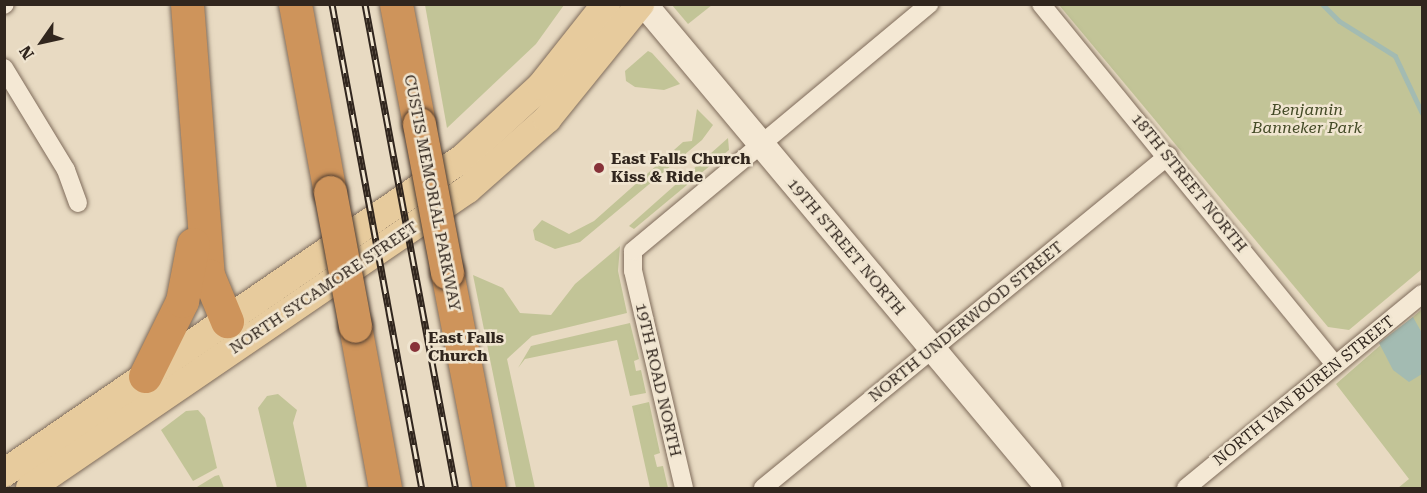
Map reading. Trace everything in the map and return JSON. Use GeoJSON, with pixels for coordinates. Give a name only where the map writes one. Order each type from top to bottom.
{"type":"FeatureCollection","features":[{"type":"Feature","properties":{"kind":"highway"},"geometry":{"type":"LineString","coordinates":[[186,4],[208,275],[233,333]]}},
{"type":"Feature","properties":{"kind":"highway"},"geometry":{"type":"LineString","coordinates":[[295,4],[385,489]]}},
{"type":"Feature","properties":{"kind":"highway","name":"CUSTIS MEMORIAL PARKWAY"},"geometry":{"type":"LineString","coordinates":[[396,4],[489,489]]}},
{"type":"Feature","properties":{"kind":"highway"},"geometry":{"type":"LineString","coordinates":[[145,376],[189,276],[197,149]]}},
{"type":"Feature","properties":{"kind":"main road","name":"NORTH SYCAMORE STREET"},"geometry":{"type":"LineString","coordinates":[[30,489],[483,141],[541,86],[606,4]]}},
{"type":"Feature","properties":{"kind":"main road","name":"NORTH SYCAMORE STREET"},"geometry":{"type":"LineString","coordinates":[[4,473],[145,376],[233,333],[506,158],[580,83],[642,4]]}},
{"type":"Feature","properties":{"kind":"street","name":"19TH STREET NORTH"},"geometry":{"type":"LineString","coordinates":[[642,4],[1049,489]]}},
{"type":"Feature","properties":{"kind":"street"},"geometry":{"type":"LineString","coordinates":[[759,143],[929,4]]}},
{"type":"Feature","properties":{"kind":"street","name":"18TH STREET NORTH"},"geometry":{"type":"LineString","coordinates":[[1041,4],[1168,156],[1335,364]]}},
{"type":"Feature","properties":{"kind":"street"},"geometry":{"type":"LineString","coordinates":[[4,68],[66,170],[78,203]]}},
{"type":"Feature","properties":{"kind":"street","name":"19TH ROAD NORTH"},"geometry":{"type":"LineString","coordinates":[[684,489],[633,271],[633,251],[646,235],[759,143]]}},
{"type":"Feature","properties":{"kind":"street","name":"NORTH UNDERWOOD STREET"},"geometry":{"type":"LineString","coordinates":[[763,489],[1168,156]]}},
{"type":"Feature","properties":{"kind":"street","name":"NORTH VAN BUREN STREET"},"geometry":{"type":"LineString","coordinates":[[1186,489],[1422,294]]}},
{"type":"Feature","properties":{"kind":"green space"},"geometry":{"type":"Polygon","coordinates":[[[425,4],[564,5],[536,44],[447,128],[425,4]]]}},
{"type":"Feature","properties":{"kind":"green space"},"geometry":{"type":"Polygon","coordinates":[[[672,4],[712,5],[688,24],[672,4]]]}},
{"type":"Feature","properties":{"kind":"green space","name":"Benjamin Banneker Park"},"geometry":{"type":"Polygon","coordinates":[[[1059,5],[1422,5],[1422,269],[1349,330],[1328,327],[1059,5]]]}},
{"type":"Feature","properties":{"kind":"green space"},"geometry":{"type":"Polygon","coordinates":[[[648,51],[680,84],[664,90],[635,87],[626,81],[625,71],[648,51]]]}},
{"type":"Feature","properties":{"kind":"green space"},"geometry":{"type":"Polygon","coordinates":[[[697,109],[713,125],[702,140],[580,242],[555,249],[535,240],[533,230],[542,220],[569,234],[594,221],[683,142],[692,141],[697,109]]]}},
{"type":"Feature","properties":{"kind":"green space"},"geometry":{"type":"Polygon","coordinates":[[[728,138],[729,150],[634,229],[629,226],[728,138]]]}},
{"type":"Feature","properties":{"kind":"green space"},"geometry":{"type":"Polygon","coordinates":[[[620,246],[618,271],[627,313],[532,336],[507,359],[535,488],[516,488],[473,275],[503,288],[520,313],[551,315],[575,284],[620,246]]]}},
{"type":"Feature","properties":{"kind":"green space"},"geometry":{"type":"Polygon","coordinates":[[[1422,309],[1422,488],[1398,488],[1409,479],[1336,384],[1422,309]]]}},
{"type":"Feature","properties":{"kind":"green space"},"geometry":{"type":"Polygon","coordinates":[[[630,323],[639,359],[634,361],[636,371],[641,370],[646,393],[630,396],[617,340],[525,359],[518,368],[531,346],[630,323]]]}},
{"type":"Feature","properties":{"kind":"green space"},"geometry":{"type":"Polygon","coordinates":[[[278,394],[297,410],[293,423],[307,488],[277,488],[258,408],[267,396],[278,394]]]}},
{"type":"Feature","properties":{"kind":"green space"},"geometry":{"type":"Polygon","coordinates":[[[649,402],[660,453],[654,455],[657,467],[663,466],[668,488],[650,488],[632,406],[649,402]]]}},
{"type":"Feature","properties":{"kind":"green space"},"geometry":{"type":"Polygon","coordinates":[[[198,410],[205,418],[217,468],[193,481],[161,430],[186,411],[198,410]]]}},
{"type":"Feature","properties":{"kind":"green space"},"geometry":{"type":"Polygon","coordinates":[[[219,475],[224,488],[197,487],[215,476],[219,475]]]}},
{"type":"Feature","properties":{"kind":"shaded area"},"geometry":{"type":"Polygon","coordinates":[[[1413,317],[1422,333],[1422,374],[1409,382],[1393,370],[1379,343],[1413,317]]]}},
{"type":"Feature","properties":{"kind":"waterway"},"geometry":{"type":"LineString","coordinates":[[1322,4],[1339,21],[1395,56],[1422,113]]}},
{"type":"Feature","properties":{"kind":"railway"},"geometry":{"type":"LineString","coordinates":[[332,4],[422,488]]}},
{"type":"Feature","properties":{"kind":"railway"},"geometry":{"type":"LineString","coordinates":[[365,4],[456,488]]}},
{"type":"Feature","properties":{"kind":"place","name":"East Falls Church Kiss & Ride"},"geometry":{"type":"Point","coordinates":[599,168]}},
{"type":"Feature","properties":{"kind":"place","name":"East Falls Church"},"geometry":{"type":"Point","coordinates":[415,347]}}]}
